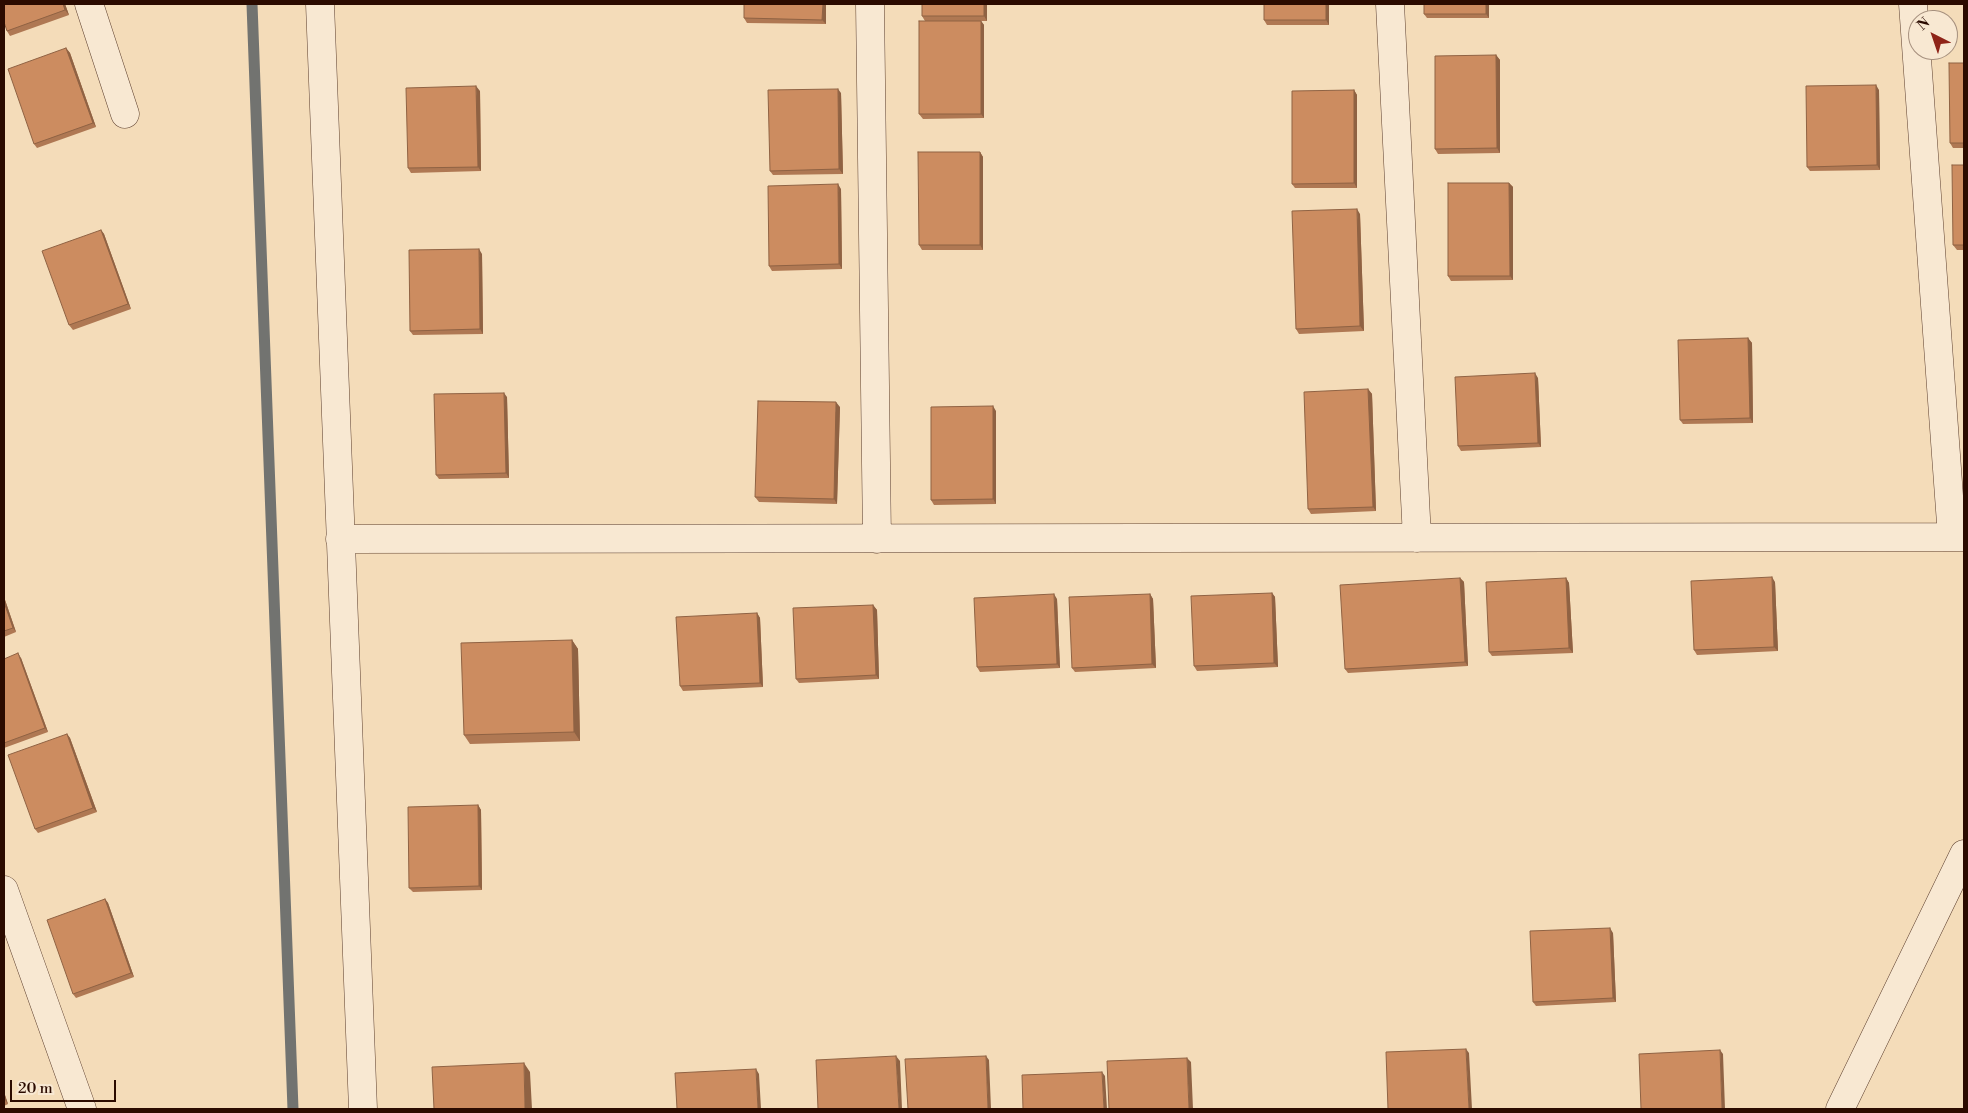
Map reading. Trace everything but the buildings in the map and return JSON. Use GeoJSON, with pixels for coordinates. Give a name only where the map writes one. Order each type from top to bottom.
{"type":"FeatureCollection","features":[{"type":"Feature","properties":{"kind":"street"},"geometry":{"type":"LineString","coordinates":[[89,4],[126,114]]}},
{"type":"Feature","properties":{"kind":"street"},"geometry":{"type":"LineString","coordinates":[[320,4],[363,1109]]}},
{"type":"Feature","properties":{"kind":"street"},"geometry":{"type":"LineString","coordinates":[[870,4],[877,539]]}},
{"type":"Feature","properties":{"kind":"street"},"geometry":{"type":"LineString","coordinates":[[1390,4],[1417,538]]}},
{"type":"Feature","properties":{"kind":"street"},"geometry":{"type":"LineString","coordinates":[[340,539],[1958,537],[1913,4]]}},
{"type":"Feature","properties":{"kind":"street"},"geometry":{"type":"LineString","coordinates":[[1840,1109],[1964,854]]}},
{"type":"Feature","properties":{"kind":"street"},"geometry":{"type":"LineString","coordinates":[[4,890],[82,1109]]}},
{"type":"Feature","properties":{"kind":"waterway"},"geometry":{"type":"LineString","coordinates":[[252,4],[293,1109]]}}]}
